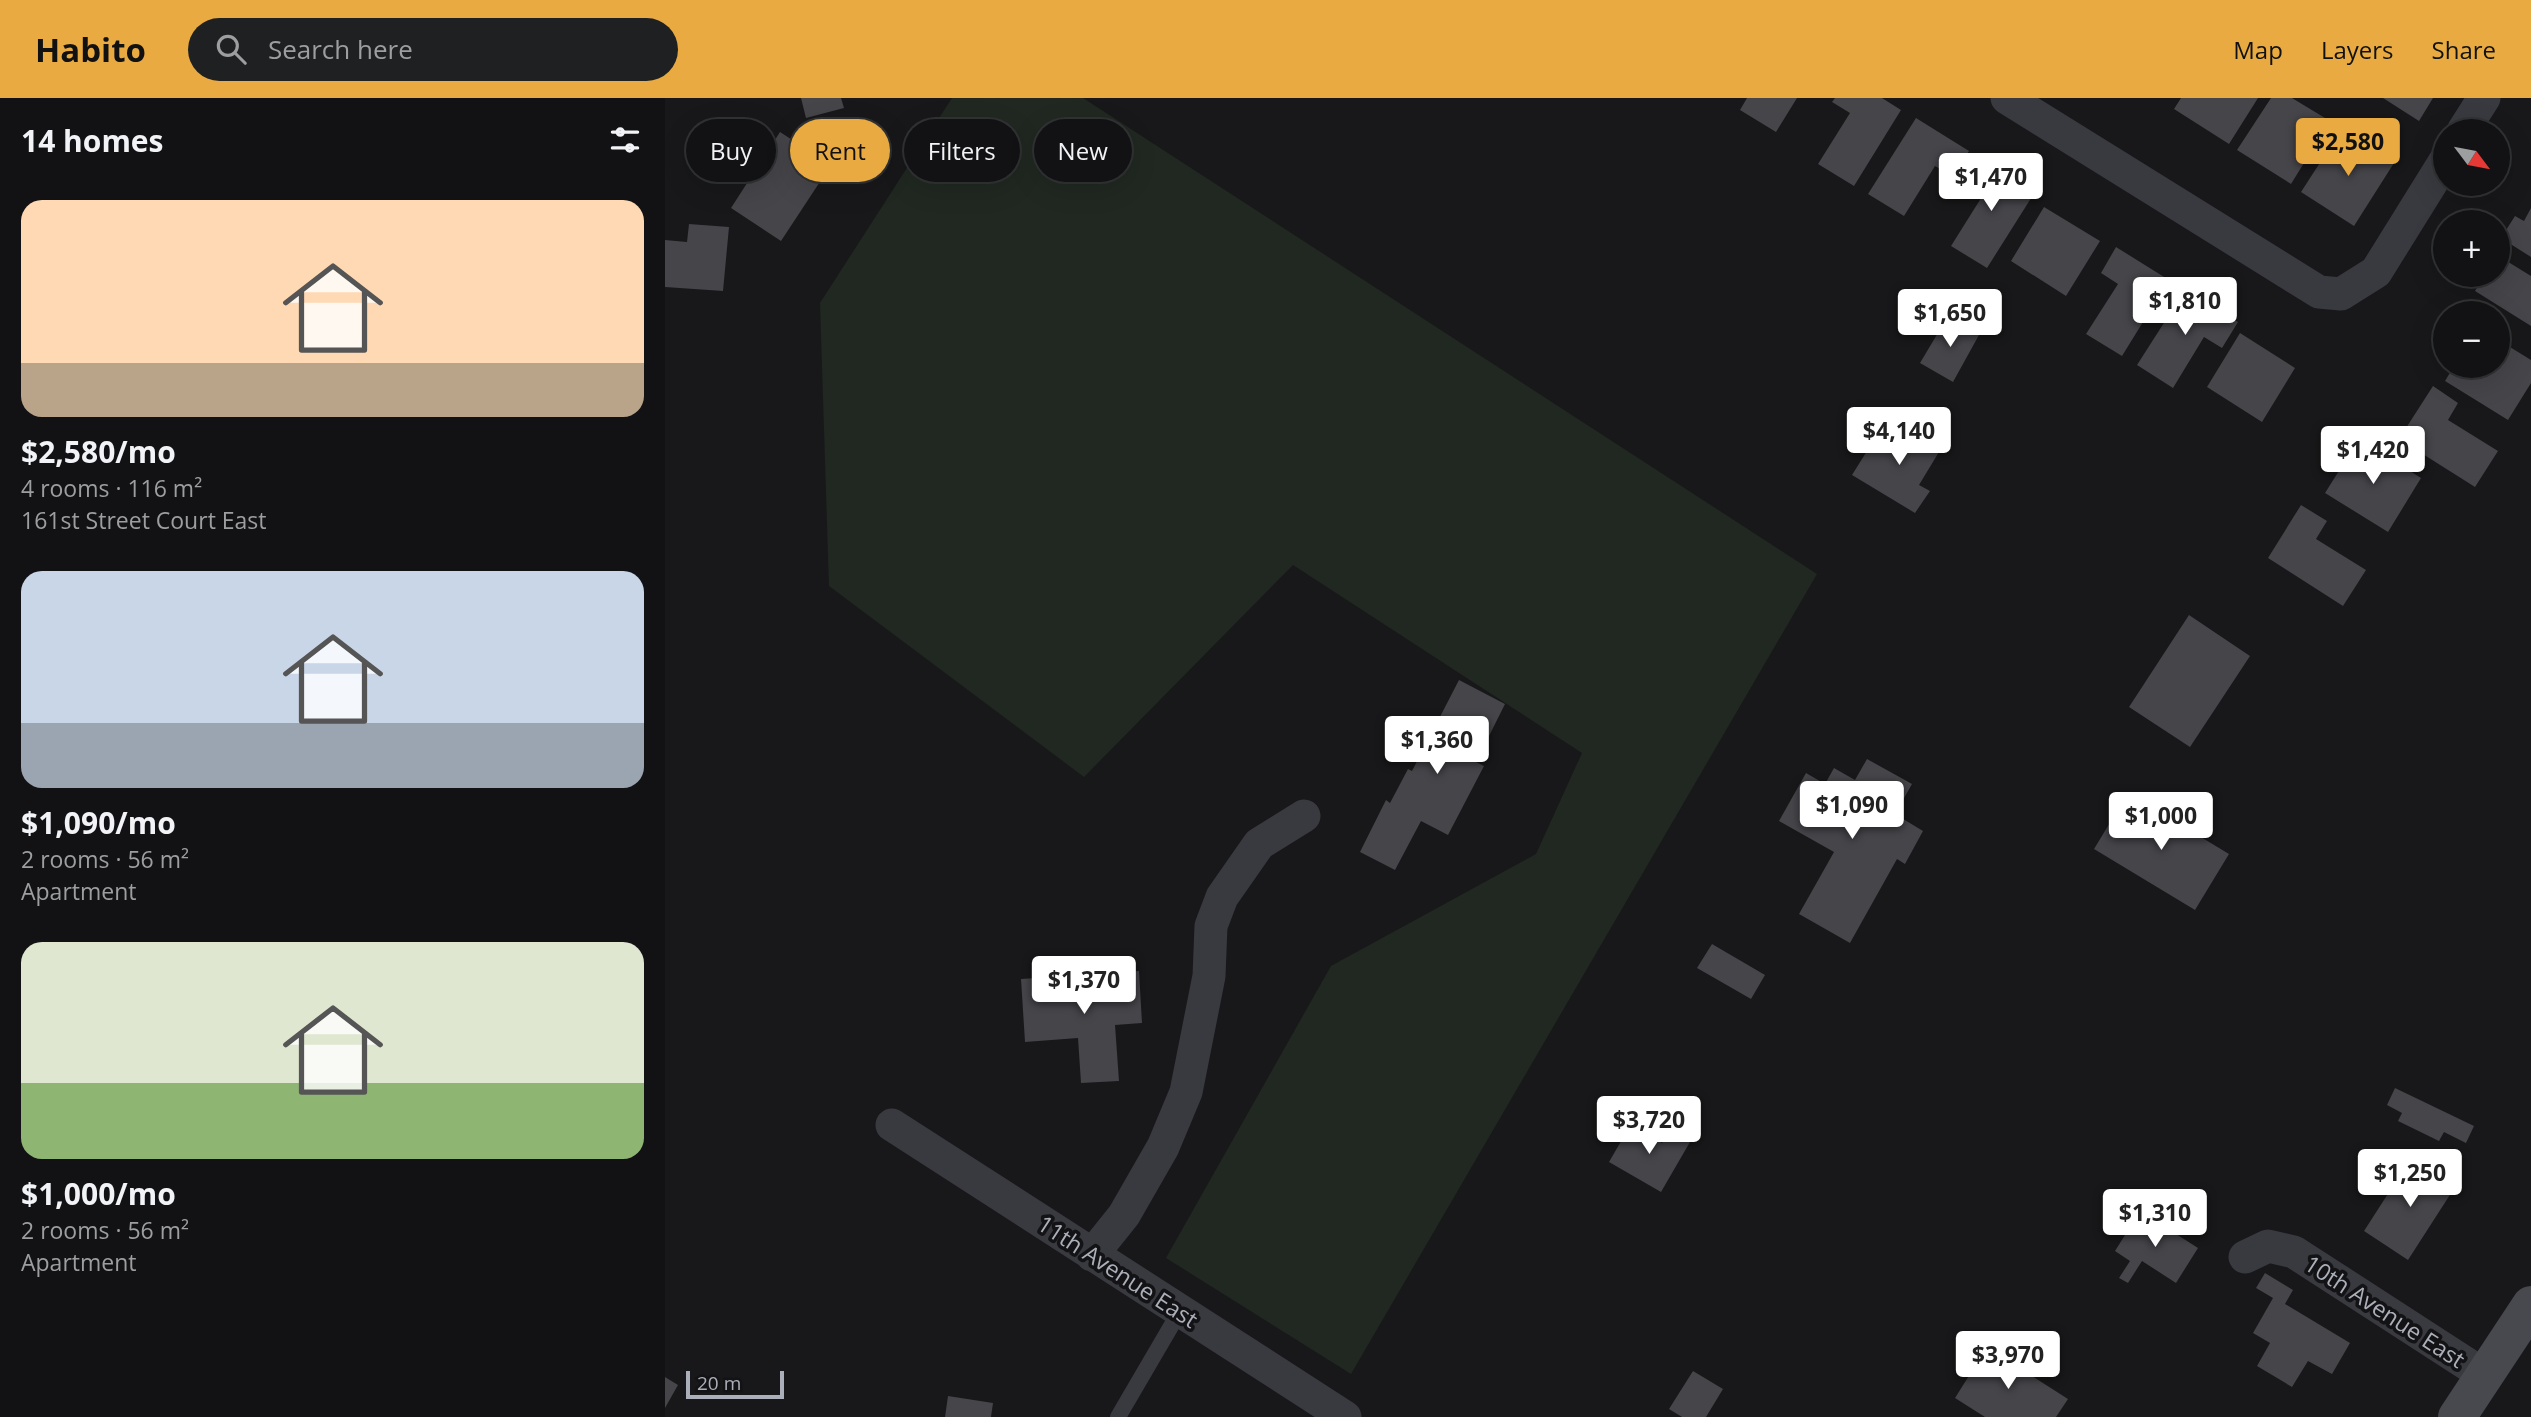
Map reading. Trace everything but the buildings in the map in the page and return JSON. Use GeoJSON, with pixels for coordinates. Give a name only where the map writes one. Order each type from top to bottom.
{"type":"FeatureCollection","features":[{"type":"Feature","properties":{"kind":"street"},"geometry":{"type":"LineString","coordinates":[[2007,98],[2319,292],[2341,294],[2376,272],[2433,180]]}},
{"type":"Feature","properties":{"kind":"street"},"geometry":{"type":"LineString","coordinates":[[2471,119],[2484,98]]}},
{"type":"Feature","properties":{"kind":"street"},"geometry":{"type":"LineString","coordinates":[[1092,1255],[1124,1215],[1157,1158],[1186,1092],[1209,976],[1211,926],[1222,897],[1259,844],[1304,816]]}},
{"type":"Feature","properties":{"kind":"street","name":"11th Avenue East"},"geometry":{"type":"LineString","coordinates":[[892,1125],[1345,1417]]}},
{"type":"Feature","properties":{"kind":"street","name":"10th Avenue East"},"geometry":{"type":"LineString","coordinates":[[2245,1257],[2268,1246],[2294,1252],[2484,1375]]}},
{"type":"Feature","properties":{"kind":"street"},"geometry":{"type":"LineString","coordinates":[[2457,1417],[2531,1305]]}},
{"type":"Feature","properties":{"kind":"lane"},"geometry":{"type":"LineString","coordinates":[[1118,1417],[1180,1311]]}},
{"type":"Feature","properties":{"kind":"shaded area"},"geometry":{"type":"Polygon","coordinates":[[[952,98],[1083,98],[1115,119],[1034,119],[1034,182],[1132,182],[1132,130],[1817,574],[1351,1374],[1166,1258],[1331,966],[1536,854],[1582,753],[1293,565],[1084,777],[829,586],[820,303],[904,173],[904,182],[1020,182],[1020,119],[938,119],[952,98]]]}}]}
